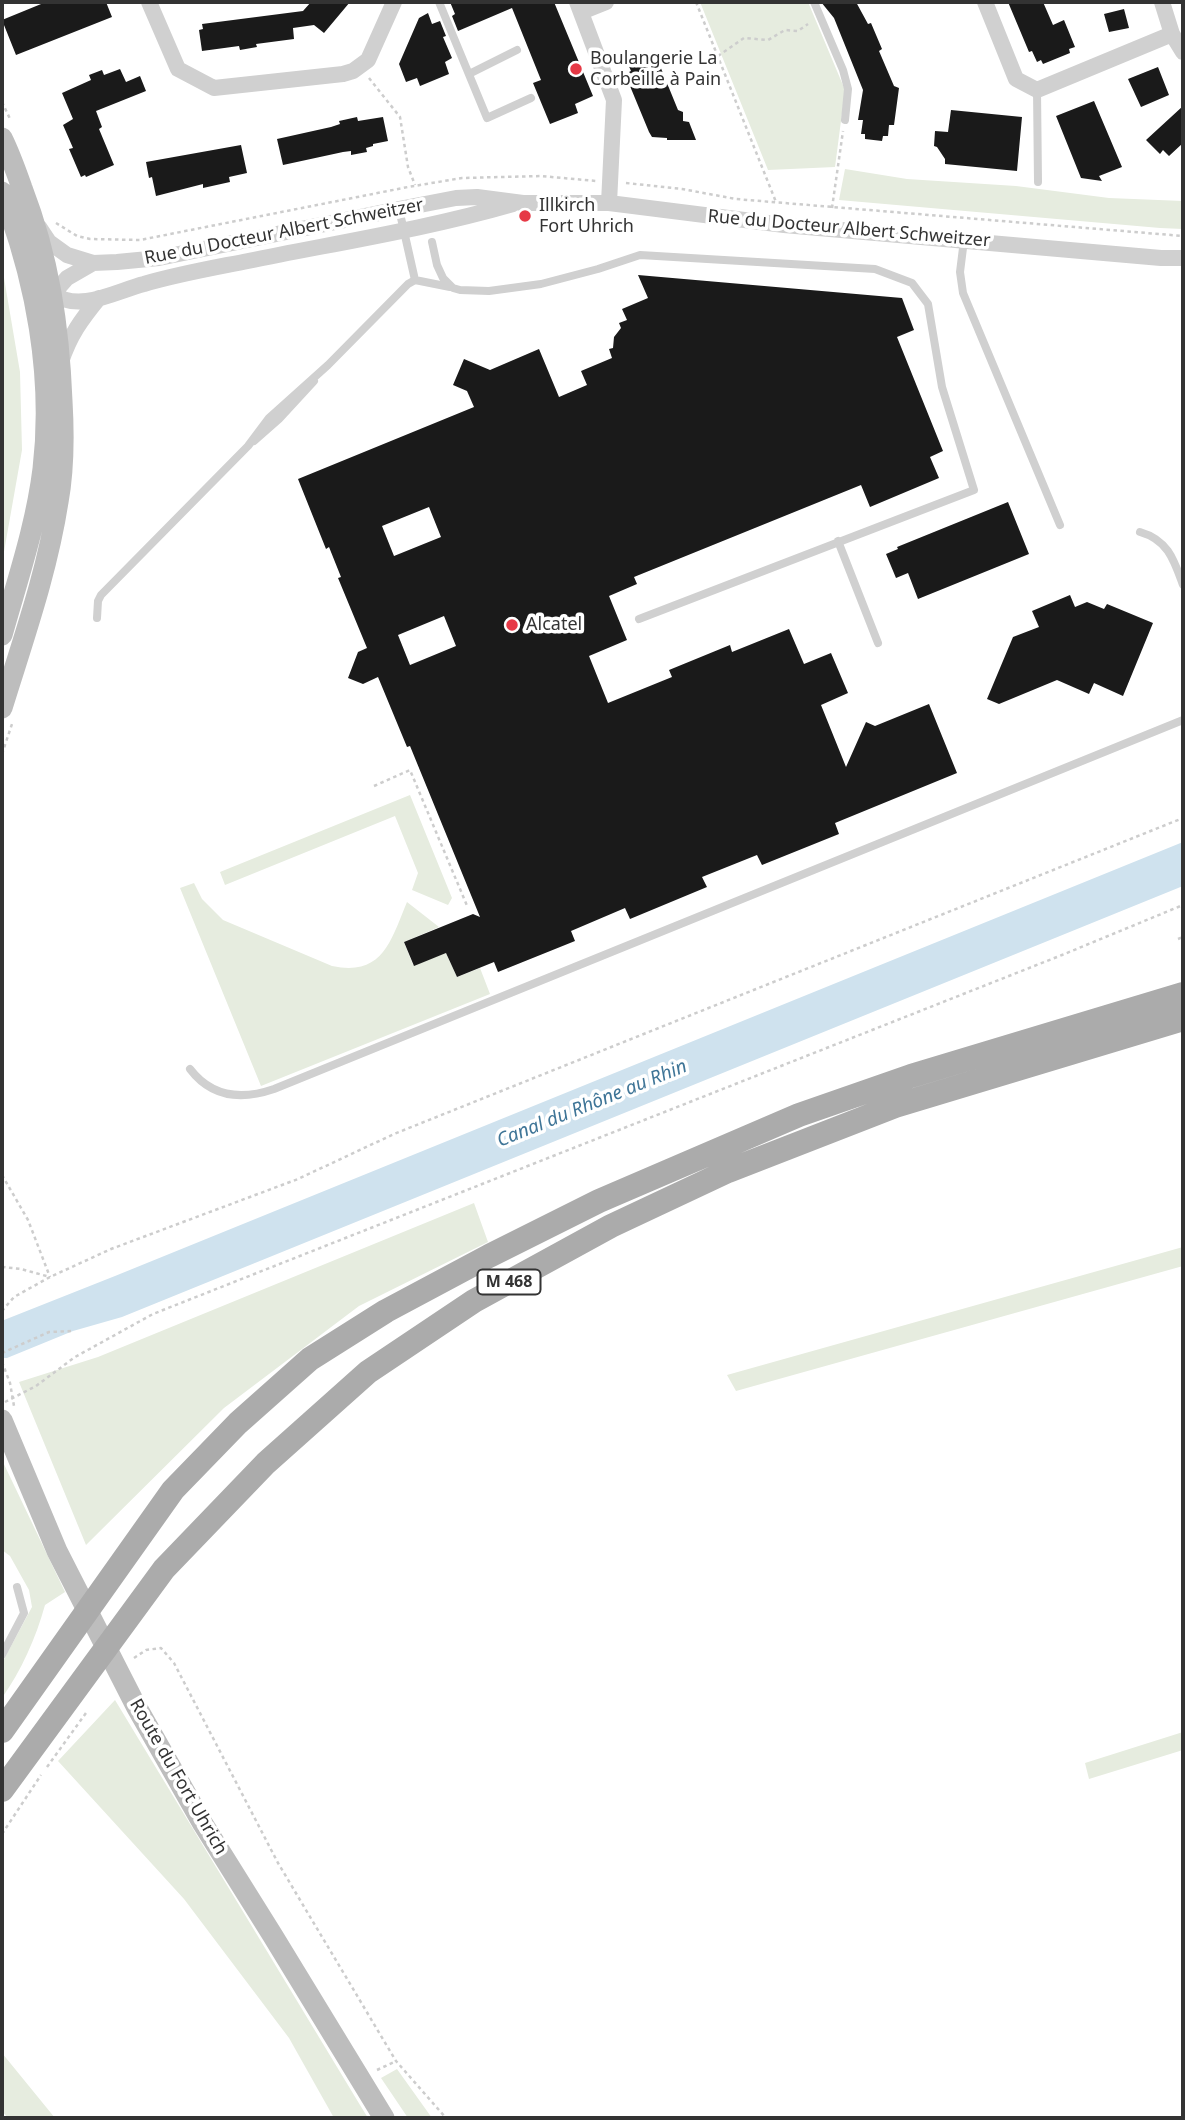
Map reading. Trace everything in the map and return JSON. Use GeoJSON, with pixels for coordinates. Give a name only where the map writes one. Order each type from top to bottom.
{"type":"FeatureCollection","features":[{"type":"Feature","properties":{"kind":"main road","name":"M 468"},"geometry":{"type":"LineString","coordinates":[[2,1731],[173,1490],[238,1423],[310,1359],[386,1311],[599,1201],[799,1115],[911,1076],[1183,994]]}},
{"type":"Feature","properties":{"kind":"main road","name":"M 468"},"geometry":{"type":"LineString","coordinates":[[2,1790],[164,1569],[257,1472],[368,1372],[474,1301],[611,1226],[728,1171],[895,1106],[1183,1019]]}},
{"type":"Feature","properties":{"kind":"street"},"geometry":{"type":"LineString","coordinates":[[149,2],[178,69],[214,88],[343,74],[360,67],[368,61],[394,2]]}},
{"type":"Feature","properties":{"kind":"street"},"geometry":{"type":"LineString","coordinates":[[606,2],[579,7],[614,100],[609,204]]}},
{"type":"Feature","properties":{"kind":"street"},"geometry":{"type":"LineString","coordinates":[[985,2],[1016,79],[1037,90],[1172,34]]}},
{"type":"Feature","properties":{"kind":"street"},"geometry":{"type":"LineString","coordinates":[[1162,2],[1172,34],[1183,52]]}},
{"type":"Feature","properties":{"kind":"street"},"geometry":{"type":"LineString","coordinates":[[2,138],[35,222],[44,297],[46,418],[43,470],[32,527],[2,635]]}},
{"type":"Feature","properties":{"kind":"street"},"geometry":{"type":"LineString","coordinates":[[2,192],[44,297],[61,363],[64,444],[59,500],[48,557],[2,708]]}},
{"type":"Feature","properties":{"kind":"street","name":"Rue du Docteur Albert Schweitzer"},"geometry":{"type":"LineString","coordinates":[[35,222],[50,242],[67,255],[93,263],[159,258],[456,198],[477,197],[515,203],[609,204],[784,226],[1183,258]]}},
{"type":"Feature","properties":{"kind":"street","name":"Rue du Docteur Albert Schweitzer"},"geometry":{"type":"LineString","coordinates":[[44,297],[80,302],[99,299],[164,278],[468,217],[515,203]]}},
{"type":"Feature","properties":{"kind":"street","name":"Rue du Docteur Albert Schweitzer"},"geometry":{"type":"LineString","coordinates":[[44,297],[67,278],[93,263]]}},
{"type":"Feature","properties":{"kind":"street"},"geometry":{"type":"LineString","coordinates":[[61,363],[69,338],[99,299]]}},
{"type":"Feature","properties":{"kind":"street","name":"Route du Fort Uhrich"},"geometry":{"type":"LineString","coordinates":[[2,1420],[43,1520],[136,1706],[203,1824],[384,2118]]}},
{"type":"Feature","properties":{"kind":"lane"},"geometry":{"type":"LineString","coordinates":[[439,2],[487,118],[531,97]]}},
{"type":"Feature","properties":{"kind":"lane"},"geometry":{"type":"LineString","coordinates":[[814,2],[843,70],[848,89],[845,120]]}},
{"type":"Feature","properties":{"kind":"lane"},"geometry":{"type":"LineString","coordinates":[[469,74],[517,50]]}},
{"type":"Feature","properties":{"kind":"lane"},"geometry":{"type":"LineString","coordinates":[[1037,90],[1038,182]]}},
{"type":"Feature","properties":{"kind":"lane"},"geometry":{"type":"LineString","coordinates":[[399,209],[415,280]]}},
{"type":"Feature","properties":{"kind":"lane"},"geometry":{"type":"LineString","coordinates":[[964,240],[960,272],[963,293],[1060,525]]}},
{"type":"Feature","properties":{"kind":"lane"},"geometry":{"type":"LineString","coordinates":[[432,242],[437,265],[443,278],[453,288]]}},
{"type":"Feature","properties":{"kind":"lane"},"geometry":{"type":"LineString","coordinates":[[97,618],[98,601],[102,595],[248,446],[269,418],[317,376],[415,280],[460,290],[489,290],[541,284],[640,256],[875,269],[912,283],[928,304],[942,387],[974,490],[639,619]]}},
{"type":"Feature","properties":{"kind":"lane"},"geometry":{"type":"LineString","coordinates":[[1140,532],[1151,536],[1165,547],[1183,585]]}},
{"type":"Feature","properties":{"kind":"lane"},"geometry":{"type":"LineString","coordinates":[[838,541],[878,643]]}},
{"type":"Feature","properties":{"kind":"lane"},"geometry":{"type":"LineString","coordinates":[[190,1069],[204,1083],[228,1094],[255,1096],[274,1090],[1183,720]]}},
{"type":"Feature","properties":{"kind":"lane"},"geometry":{"type":"LineString","coordinates":[[2,1655],[24,1613],[17,1587]]}},
{"type":"Feature","properties":{"kind":"path"},"geometry":{"type":"LineString","coordinates":[[696,2],[776,202]]}},
{"type":"Feature","properties":{"kind":"path"},"geometry":{"type":"LineString","coordinates":[[718,56],[744,38],[768,40],[785,30],[798,31],[821,19]]}},
{"type":"Feature","properties":{"kind":"path"},"geometry":{"type":"LineString","coordinates":[[360,67],[400,117],[408,167],[415,186]]}},
{"type":"Feature","properties":{"kind":"path"},"geometry":{"type":"LineString","coordinates":[[832,208],[845,120]]}},
{"type":"Feature","properties":{"kind":"path"},"geometry":{"type":"LineString","coordinates":[[622,183],[682,189],[715,197],[1183,236]]}},
{"type":"Feature","properties":{"kind":"path"},"geometry":{"type":"LineString","coordinates":[[374,786],[410,771],[468,908]]}},
{"type":"Feature","properties":{"kind":"path"},"geometry":{"type":"LineString","coordinates":[[2,1311],[14,1297],[111,1249],[298,1179],[394,1134],[1183,818]]}},
{"type":"Feature","properties":{"kind":"path"},"geometry":{"type":"LineString","coordinates":[[2,1403],[36,1387],[75,1357],[153,1314],[1183,905]]}},
{"type":"Feature","properties":{"kind":"path"},"geometry":{"type":"LineString","coordinates":[[1178,939],[1183,937]]}},
{"type":"Feature","properties":{"kind":"path"},"geometry":{"type":"LineString","coordinates":[[2,1175],[28,1220],[50,1277]]}},
{"type":"Feature","properties":{"kind":"path"},"geometry":{"type":"LineString","coordinates":[[2,1267],[50,1277]]}},
{"type":"Feature","properties":{"kind":"path"},"geometry":{"type":"LineString","coordinates":[[2,1353],[49,1332],[73,1332]]}},
{"type":"Feature","properties":{"kind":"path"},"geometry":{"type":"LineString","coordinates":[[2,1363],[10,1383]]}},
{"type":"Feature","properties":{"kind":"path"},"geometry":{"type":"LineString","coordinates":[[135,1656],[146,1650],[161,1648],[174,1663],[278,1863],[396,2061],[446,2118]]}},
{"type":"Feature","properties":{"kind":"path"},"geometry":{"type":"LineString","coordinates":[[2,1834],[42,1772],[89,1709]]}},
{"type":"Feature","properties":{"kind":"path"},"geometry":{"type":"LineString","coordinates":[[372,2073],[396,2061]]}},
{"type":"Feature","properties":{"kind":"shaded area"},"geometry":{"type":"Polygon","coordinates":[[[700,2],[808,2],[845,90],[835,167],[768,170],[700,2]]]}},
{"type":"Feature","properties":{"kind":"shaded area"},"geometry":{"type":"Polygon","coordinates":[[[845,169],[907,179],[1016,186],[1109,198],[1183,201],[1183,229],[839,200],[845,169]]]}},
{"type":"Feature","properties":{"kind":"shaded area"},"geometry":{"type":"Polygon","coordinates":[[[2,266],[20,372],[22,450],[2,563],[2,266]]]}},
{"type":"Feature","properties":{"kind":"shaded area"},"geometry":{"type":"Polygon","coordinates":[[[410,795],[452,898],[448,905],[412,890],[418,873],[395,816],[225,885],[220,872],[410,795]]]}},
{"type":"Feature","properties":{"kind":"shaded area"},"geometry":{"type":"Polygon","coordinates":[[[194,883],[202,899],[223,920],[332,966],[349,968],[374,961],[383,952],[396,930],[407,902],[439,927],[404,942],[413,965],[446,953],[457,977],[480,968],[490,994],[261,1086],[180,888],[194,883]]]}},
{"type":"Feature","properties":{"kind":"shaded area"},"geometry":{"type":"Polygon","coordinates":[[[474,1203],[488,1242],[359,1306],[224,1408],[86,1545],[19,1382],[98,1357],[474,1203]]]}},
{"type":"Feature","properties":{"kind":"shaded area"},"geometry":{"type":"Polygon","coordinates":[[[1183,1247],[1183,1266],[736,1391],[727,1375],[1183,1247]]]}},
{"type":"Feature","properties":{"kind":"shaded area"},"geometry":{"type":"Polygon","coordinates":[[[2,1460],[65,1592],[45,1605],[27,1654],[2,1698],[2,1663],[32,1607],[29,1590],[10,1556],[2,1550],[2,1460]]]}},
{"type":"Feature","properties":{"kind":"shaded area"},"geometry":{"type":"Polygon","coordinates":[[[115,1700],[368,2118],[334,2118],[289,2038],[184,1899],[58,1761],[115,1700]]]}},
{"type":"Feature","properties":{"kind":"shaded area"},"geometry":{"type":"Polygon","coordinates":[[[1183,1732],[1183,1750],[1089,1779],[1085,1763],[1183,1732]]]}},
{"type":"Feature","properties":{"kind":"shaded area"},"geometry":{"type":"Polygon","coordinates":[[[2,2053],[55,2118],[8,2118],[2,2111],[2,2053]]]}},
{"type":"Feature","properties":{"kind":"shaded area"},"geometry":{"type":"Polygon","coordinates":[[[397,2069],[432,2118],[408,2118],[381,2078],[397,2069]]]}},
{"type":"Feature","properties":{"kind":"water","name":"Canal du Rhône au Rhin"},"geometry":{"type":"Polygon","coordinates":[[[1183,842],[1183,886],[122,1317],[73,1331],[2,1358],[4,1320],[1183,842]]]}},
{"type":"Feature","properties":{"kind":"building"},"geometry":{"type":"Polygon","coordinates":[[[46,2],[106,2],[112,17],[16,55],[2,20],[46,2]]]}},
{"type":"Feature","properties":{"kind":"building"},"geometry":{"type":"Polygon","coordinates":[[[311,2],[350,2],[324,33],[314,25],[293,28],[294,39],[256,44],[257,47],[240,50],[239,46],[202,51],[199,30],[203,29],[202,24],[303,11],[311,2]]]}},
{"type":"Feature","properties":{"kind":"building"},"geometry":{"type":"Polygon","coordinates":[[[450,2],[554,2],[593,96],[575,104],[578,113],[550,124],[533,83],[541,80],[512,8],[458,31],[450,2]]]}},
{"type":"Feature","properties":{"kind":"building"},"geometry":{"type":"Polygon","coordinates":[[[821,2],[856,2],[868,24],[871,23],[894,86],[899,88],[894,125],[889,125],[888,136],[883,136],[882,141],[865,139],[865,134],[861,134],[863,120],[858,120],[863,90],[834,18],[821,2]]]}},
{"type":"Feature","properties":{"kind":"building"},"geometry":{"type":"Polygon","coordinates":[[[1008,2],[1043,2],[1053,25],[1064,20],[1075,47],[1069,49],[1070,53],[1043,64],[1041,60],[1037,62],[1032,51],[1029,52],[1008,2]]]}},
{"type":"Feature","properties":{"kind":"building"},"geometry":{"type":"Polygon","coordinates":[[[1124,9],[1129,28],[1109,32],[1104,14],[1124,9]]]}},
{"type":"Feature","properties":{"kind":"building"},"geometry":{"type":"Polygon","coordinates":[[[428,13],[432,24],[440,21],[452,58],[445,62],[449,74],[420,86],[417,78],[406,82],[399,64],[419,18],[428,13]]]}},
{"type":"Feature","properties":{"kind":"building"},"geometry":{"type":"Polygon","coordinates":[[[653,54],[678,110],[683,112],[683,121],[689,122],[696,140],[667,140],[652,137],[649,132],[625,74],[631,71],[628,64],[653,54]]]}},
{"type":"Feature","properties":{"kind":"building"},"geometry":{"type":"Polygon","coordinates":[[[1158,67],[1169,95],[1141,107],[1128,79],[1158,67]]]}},
{"type":"Feature","properties":{"kind":"building"},"geometry":{"type":"Polygon","coordinates":[[[120,69],[126,82],[140,76],[146,91],[96,111],[102,127],[99,129],[114,165],[81,177],[69,149],[73,148],[63,125],[73,119],[62,93],[91,80],[89,75],[102,70],[104,75],[120,69]]]}},
{"type":"Feature","properties":{"kind":"building"},"geometry":{"type":"Polygon","coordinates":[[[1094,101],[1122,167],[1099,176],[1102,181],[1081,178],[1056,116],[1094,101]]]}},
{"type":"Feature","properties":{"kind":"building"},"geometry":{"type":"Polygon","coordinates":[[[1183,106],[1183,143],[1169,156],[1163,150],[1160,154],[1146,140],[1183,106]]]}},
{"type":"Feature","properties":{"kind":"building"},"geometry":{"type":"Polygon","coordinates":[[[951,110],[1022,117],[1017,171],[945,164],[945,159],[934,146],[935,131],[948,132],[951,110]]]}},
{"type":"Feature","properties":{"kind":"building"},"geometry":{"type":"Polygon","coordinates":[[[357,117],[358,121],[383,117],[388,141],[373,144],[366,148],[367,152],[351,155],[351,151],[343,152],[283,165],[277,139],[331,127],[340,124],[339,121],[357,117]]]}},
{"type":"Feature","properties":{"kind":"building"},"geometry":{"type":"Polygon","coordinates":[[[241,145],[247,173],[229,177],[230,182],[203,188],[203,184],[156,196],[146,162],[241,145]]]}},
{"type":"Feature","properties":{"kind":"building","name":"Alcatel"},"geometry":{"type":"Polygon","coordinates":[[[638,275],[902,298],[914,330],[897,337],[943,451],[930,457],[939,478],[870,507],[861,485],[634,577],[637,584],[609,596],[627,640],[589,656],[608,703],[672,677],[669,670],[730,645],[732,652],[789,629],[804,664],[831,653],[848,693],[821,705],[846,767],[866,722],[875,726],[929,704],[957,773],[835,823],[839,834],[762,865],[757,855],[702,877],[707,887],[630,919],[625,908],[571,931],[575,941],[498,972],[494,962],[457,977],[446,953],[414,966],[404,942],[473,914],[480,917],[410,746],[407,747],[378,677],[363,684],[348,678],[358,652],[367,648],[338,578],[341,577],[329,547],[326,549],[298,479],[474,407],[467,391],[453,385],[464,359],[490,370],[539,349],[559,397],[587,385],[581,371],[612,358],[609,349],[613,348],[614,337],[621,328],[619,323],[627,320],[622,309],[648,298],[638,275]],[[429,507],[382,526],[394,556],[441,537],[429,507]],[[444,616],[398,635],[410,665],[456,646],[444,616]]]}},
{"type":"Feature","properties":{"kind":"building"},"geometry":{"type":"Polygon","coordinates":[[[1008,502],[1029,554],[918,599],[908,573],[896,578],[886,554],[898,549],[897,547],[1008,502]]]}},
{"type":"Feature","properties":{"kind":"building"},"geometry":{"type":"Polygon","coordinates":[[[1070,595],[1075,607],[1087,602],[1104,609],[1107,604],[1153,623],[1123,696],[1094,683],[1089,694],[1057,680],[999,704],[987,699],[1013,637],[1039,627],[1032,611],[1070,595]]]}},
{"type":"Feature","properties":{"kind":"place","name":"Boulangerie La Corbeille à Pain"},"geometry":{"type":"Point","coordinates":[576,69]}},
{"type":"Feature","properties":{"kind":"place","name":"Illkirch Fort Uhrich"},"geometry":{"type":"Point","coordinates":[525,216]}},
{"type":"Feature","properties":{"kind":"place","name":"Alcatel"},"geometry":{"type":"Point","coordinates":[512,625]}}]}
